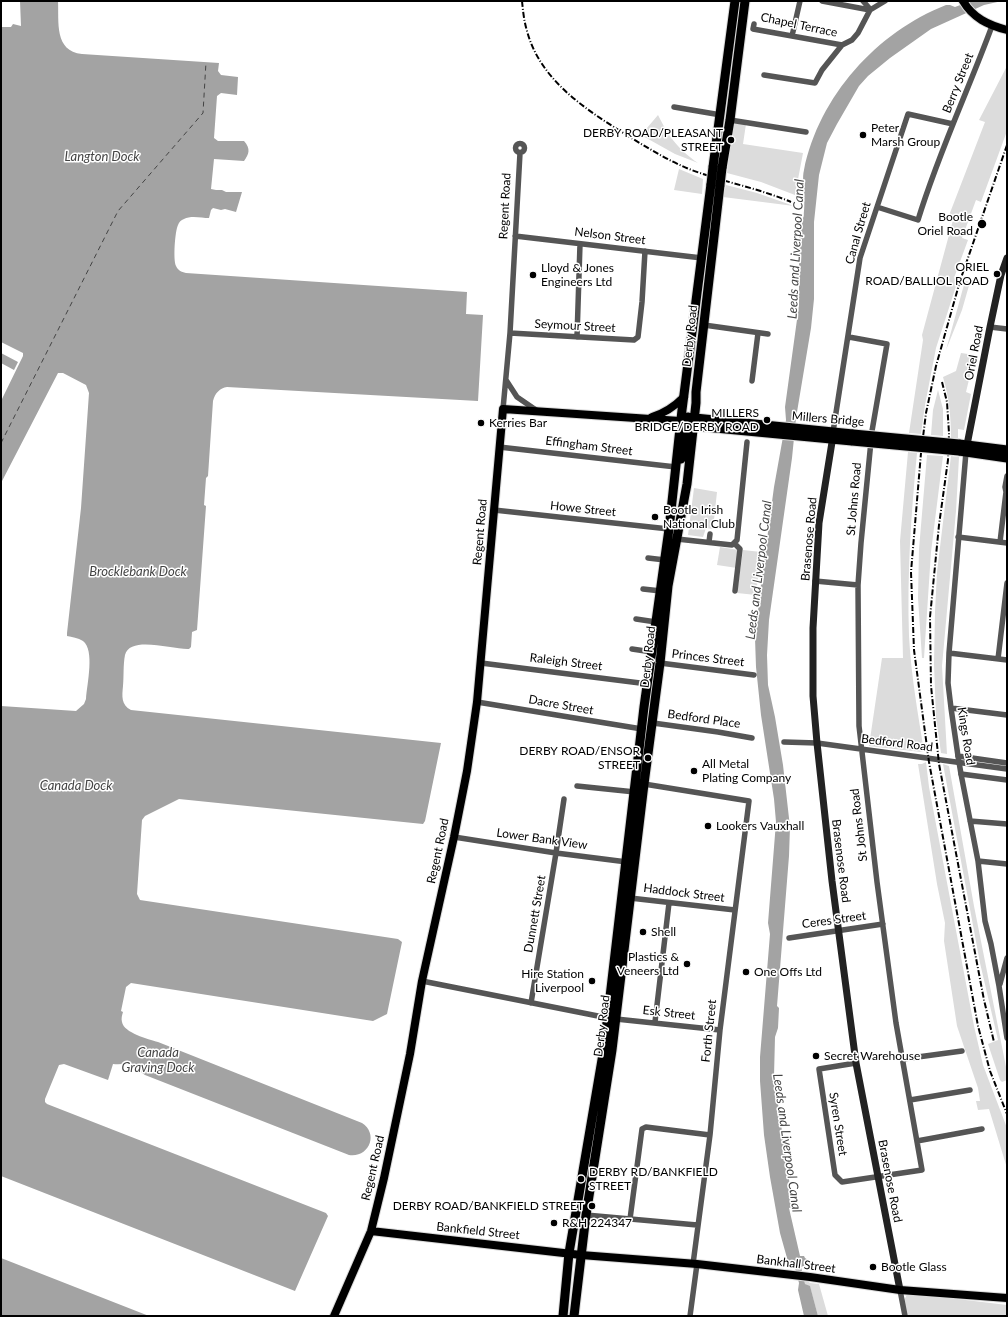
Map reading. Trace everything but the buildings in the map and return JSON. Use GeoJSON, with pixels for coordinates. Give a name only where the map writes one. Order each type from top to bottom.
{"type":"FeatureCollection","features":[{"type":"Feature","properties":{"kind":"highway","name":"Derby Road"},"geometry":{"type":"LineString","coordinates":[[564,1316],[569,1253],[604,1048],[612,1019],[627,862],[642,729],[676,467],[696,392],[708,286],[721,114],[735,1]]}},
{"type":"Feature","properties":{"kind":"highway","name":"Derby Road"},"geometry":{"type":"LineString","coordinates":[[718,168],[730,120],[745,1]]}},
{"type":"Feature","properties":{"kind":"highway","name":"Derby Road"},"geometry":{"type":"LineString","coordinates":[[574,1316],[612,1019],[630,898],[653,723],[668,586],[687,484],[689,422],[684,397],[702,258],[716,185]]}},
{"type":"Feature","properties":{"kind":"highway","name":"Millers Bridge"},"geometry":{"type":"LineString","coordinates":[[689,422],[963,448]]}},
{"type":"Feature","properties":{"kind":"highway"},"geometry":{"type":"LineString","coordinates":[[963,448],[1007,450]]}},
{"type":"Feature","properties":{"kind":"highway"},"geometry":{"type":"LineString","coordinates":[[963,448],[1007,458]]}},
{"type":"Feature","properties":{"kind":"highway"},"geometry":{"type":"LineString","coordinates":[[569,1253],[578,1245],[585,1201],[590,1188]]}},
{"type":"Feature","properties":{"kind":"highway"},"geometry":{"type":"LineString","coordinates":[[564,1316],[569,1308],[575,1261],[577,1257],[581,1255]]}},
{"type":"Feature","properties":{"kind":"main road"},"geometry":{"type":"LineString","coordinates":[[963,1],[972,14],[982,21],[992,26],[1007,30]]}},
{"type":"Feature","properties":{"kind":"main road","name":"Oriel Road"},"geometry":{"type":"LineString","coordinates":[[963,448],[1001,275],[1007,258]]}},
{"type":"Feature","properties":{"kind":"main road"},"geometry":{"type":"LineString","coordinates":[[647,419],[662,414],[673,408],[684,397]]}},
{"type":"Feature","properties":{"kind":"main road","name":"Millers Bridge"},"geometry":{"type":"LineString","coordinates":[[503,409],[689,422]]}},
{"type":"Feature","properties":{"kind":"main road","name":"Regent Road"},"geometry":{"type":"LineString","coordinates":[[334,1316],[371,1231],[400,1106],[422,981],[467,771],[481,663],[503,409]]}},
{"type":"Feature","properties":{"kind":"main road","name":"Brasenose Road"},"geometry":{"type":"LineString","coordinates":[[829,435],[819,523],[815,581],[813,696],[816,743],[832,881],[856,1063],[900,1290]]}},
{"type":"Feature","properties":{"kind":"main road","name":"Bankfield Street"},"geometry":{"type":"LineString","coordinates":[[371,1231],[581,1255]]}},
{"type":"Feature","properties":{"kind":"main road","name":"Bankhall Street"},"geometry":{"type":"LineString","coordinates":[[581,1255],[695,1264],[810,1277],[900,1290],[1007,1298]]}},
{"type":"Feature","properties":{"kind":"street"},"geometry":{"type":"LineString","coordinates":[[792,36],[800,1]]}},
{"type":"Feature","properties":{"kind":"street"},"geometry":{"type":"LineString","coordinates":[[822,1],[870,10]]}},
{"type":"Feature","properties":{"kind":"street"},"geometry":{"type":"LineString","coordinates":[[863,1],[870,10]]}},
{"type":"Feature","properties":{"kind":"street"},"geometry":{"type":"LineString","coordinates":[[764,75],[816,83],[822,70],[842,45],[852,40],[858,33],[870,10],[885,1]]}},
{"type":"Feature","properties":{"kind":"street","name":"Chapel Terrace"},"geometry":{"type":"LineString","coordinates":[[754,24],[753,29],[842,45]]}},
{"type":"Feature","properties":{"kind":"street","name":"Berry Street"},"geometry":{"type":"LineString","coordinates":[[876,207],[918,220],[926,194],[953,124],[973,78],[992,26]]}},
{"type":"Feature","properties":{"kind":"street"},"geometry":{"type":"LineString","coordinates":[[674,107],[721,114]]}},
{"type":"Feature","properties":{"kind":"street","name":"Canal Street"},"geometry":{"type":"LineString","coordinates":[[829,435],[849,336],[860,258],[908,114],[953,124]]}},
{"type":"Feature","properties":{"kind":"street"},"geometry":{"type":"LineString","coordinates":[[730,120],[806,132]]}},
{"type":"Feature","properties":{"kind":"street","name":"Regent Road"},"geometry":{"type":"LineString","coordinates":[[503,409],[510,333],[520,153]]}},
{"type":"Feature","properties":{"kind":"street","name":"Nelson Street"},"geometry":{"type":"LineString","coordinates":[[515,236],[702,258]]}},
{"type":"Feature","properties":{"kind":"street"},"geometry":{"type":"LineString","coordinates":[[577,337],[580,244]]}},
{"type":"Feature","properties":{"kind":"street","name":"Seymour Street"},"geometry":{"type":"LineString","coordinates":[[510,333],[634,340],[638,337],[645,252]]}},
{"type":"Feature","properties":{"kind":"street"},"geometry":{"type":"LineString","coordinates":[[704,325],[768,334]]}},
{"type":"Feature","properties":{"kind":"street"},"geometry":{"type":"LineString","coordinates":[[990,327],[1007,329]]}},
{"type":"Feature","properties":{"kind":"street"},"geometry":{"type":"LineString","coordinates":[[752,381],[758,333]]}},
{"type":"Feature","properties":{"kind":"street","name":"St Johns Road"},"geometry":{"type":"LineString","coordinates":[[849,336],[887,344],[872,431],[858,585],[859,719],[883,924],[903,1059],[922,1170],[878,1177]]}},
{"type":"Feature","properties":{"kind":"street"},"geometry":{"type":"LineString","coordinates":[[506,379],[517,397],[537,411]]}},
{"type":"Feature","properties":{"kind":"street"},"geometry":{"type":"LineString","coordinates":[[677,539],[732,545],[737,540],[747,442]]}},
{"type":"Feature","properties":{"kind":"street","name":"Effingham Street"},"geometry":{"type":"LineString","coordinates":[[499,447],[676,467]]}},
{"type":"Feature","properties":{"kind":"street","name":"Kings Road"},"geometry":{"type":"LineString","coordinates":[[963,448],[948,683],[961,774],[978,861],[984,922],[991,944],[1006,1020]]}},
{"type":"Feature","properties":{"kind":"street"},"geometry":{"type":"LineString","coordinates":[[1000,542],[1007,476]]}},
{"type":"Feature","properties":{"kind":"street","name":"Howe Street"},"geometry":{"type":"LineString","coordinates":[[494,510],[669,529]]}},
{"type":"Feature","properties":{"kind":"street"},"geometry":{"type":"LineString","coordinates":[[709,542],[710,534]]}},
{"type":"Feature","properties":{"kind":"street"},"geometry":{"type":"LineString","coordinates":[[958,537],[1007,543]]}},
{"type":"Feature","properties":{"kind":"street"},"geometry":{"type":"LineString","coordinates":[[734,542],[740,549],[735,591]]}},
{"type":"Feature","properties":{"kind":"street"},"geometry":{"type":"LineString","coordinates":[[648,558],[665,560]]}},
{"type":"Feature","properties":{"kind":"street"},"geometry":{"type":"LineString","coordinates":[[815,581],[858,585]]}},
{"type":"Feature","properties":{"kind":"street"},"geometry":{"type":"LineString","coordinates":[[998,659],[1006,604],[1007,583]]}},
{"type":"Feature","properties":{"kind":"street"},"geometry":{"type":"LineString","coordinates":[[642,589],[661,591]]}},
{"type":"Feature","properties":{"kind":"street"},"geometry":{"type":"LineString","coordinates":[[636,619],[656,622]]}},
{"type":"Feature","properties":{"kind":"street"},"geometry":{"type":"LineString","coordinates":[[632,649],[652,652]]}},
{"type":"Feature","properties":{"kind":"street"},"geometry":{"type":"LineString","coordinates":[[949,653],[1007,660]]}},
{"type":"Feature","properties":{"kind":"street","name":"Raleigh Street"},"geometry":{"type":"LineString","coordinates":[[481,663],[648,684]]}},
{"type":"Feature","properties":{"kind":"street","name":"Princes Street"},"geometry":{"type":"LineString","coordinates":[[660,663],[754,675]]}},
{"type":"Feature","properties":{"kind":"street","name":"Dacre Street"},"geometry":{"type":"LineString","coordinates":[[477,702],[642,729]]}},
{"type":"Feature","properties":{"kind":"street"},"geometry":{"type":"LineString","coordinates":[[951,708],[1007,714]]}},
{"type":"Feature","properties":{"kind":"street","name":"Bedford Place"},"geometry":{"type":"LineString","coordinates":[[653,723],[752,738]]}},
{"type":"Feature","properties":{"kind":"street","name":"Bedford Road"},"geometry":{"type":"LineString","coordinates":[[784,742],[816,743],[1007,770]]}},
{"type":"Feature","properties":{"kind":"street"},"geometry":{"type":"LineString","coordinates":[[958,756],[1007,763]]}},
{"type":"Feature","properties":{"kind":"street"},"geometry":{"type":"LineString","coordinates":[[961,774],[1007,780]]}},
{"type":"Feature","properties":{"kind":"street","name":"Forth Street"},"geometry":{"type":"LineString","coordinates":[[644,784],[750,800],[720,1030],[710,1135],[697,1225],[690,1316]]}},
{"type":"Feature","properties":{"kind":"street"},"geometry":{"type":"LineString","coordinates":[[577,786],[635,792]]}},
{"type":"Feature","properties":{"kind":"street","name":"Dunnett Street"},"geometry":{"type":"LineString","coordinates":[[531,1003],[564,799]]}},
{"type":"Feature","properties":{"kind":"street"},"geometry":{"type":"LineString","coordinates":[[970,821],[1007,824]]}},
{"type":"Feature","properties":{"kind":"street","name":"Lower Bank View"},"geometry":{"type":"LineString","coordinates":[[454,836],[556,853],[627,862]]}},
{"type":"Feature","properties":{"kind":"street"},"geometry":{"type":"LineString","coordinates":[[978,861],[1007,864]]}},
{"type":"Feature","properties":{"kind":"street","name":"Haddock Street"},"geometry":{"type":"LineString","coordinates":[[630,898],[735,910]]}},
{"type":"Feature","properties":{"kind":"street"},"geometry":{"type":"LineString","coordinates":[[655,1022],[669,903]]}},
{"type":"Feature","properties":{"kind":"street","name":"Ceres Street"},"geometry":{"type":"LineString","coordinates":[[789,938],[883,924]]}},
{"type":"Feature","properties":{"kind":"street"},"geometry":{"type":"LineString","coordinates":[[999,986],[1007,958]]}},
{"type":"Feature","properties":{"kind":"street","name":"Esk Street"},"geometry":{"type":"LineString","coordinates":[[422,981],[612,1019],[655,1022],[720,1030]]}},
{"type":"Feature","properties":{"kind":"street"},"geometry":{"type":"LineString","coordinates":[[1006,1020],[1007,1038]]}},
{"type":"Feature","properties":{"kind":"street"},"geometry":{"type":"LineString","coordinates":[[903,1059],[962,1051]]}},
{"type":"Feature","properties":{"kind":"street","name":"Syren Street"},"geometry":{"type":"LineString","coordinates":[[856,1063],[819,1069],[835,1175],[842,1182],[878,1177]]}},
{"type":"Feature","properties":{"kind":"street"},"geometry":{"type":"LineString","coordinates":[[910,1100],[970,1090]]}},
{"type":"Feature","properties":{"kind":"street"},"geometry":{"type":"LineString","coordinates":[[630,1219],[642,1129],[646,1127],[710,1135]]}},
{"type":"Feature","properties":{"kind":"street"},"geometry":{"type":"LineString","coordinates":[[917,1141],[982,1129]]}},
{"type":"Feature","properties":{"kind":"street"},"geometry":{"type":"LineString","coordinates":[[586,1215],[697,1225]]}},
{"type":"Feature","properties":{"kind":"street"},"geometry":{"type":"LineString","coordinates":[[900,1290],[905,1316]]}},
{"type":"Feature","properties":{"kind":"shaded area"},"geometry":{"type":"Polygon","coordinates":[[[1007,66],[1007,131],[981,202],[976,200],[962,238],[968,240],[954,278],[958,280],[936,348],[921,434],[909,433],[923,340],[922,335],[953,220],[948,218],[985,122],[979,120],[1007,66]]]}},
{"type":"Feature","properties":{"kind":"shaded area"},"geometry":{"type":"Polygon","coordinates":[[[658,115],[666,130],[675,142],[685,153],[698,163],[675,154],[641,135],[658,115]]]}},
{"type":"Feature","properties":{"kind":"shaded area"},"geometry":{"type":"Polygon","coordinates":[[[733,123],[746,124],[743,144],[803,153],[795,195],[761,182],[727,173],[733,123]]]}},
{"type":"Feature","properties":{"kind":"shaded area"},"geometry":{"type":"Polygon","coordinates":[[[679,169],[703,179],[702,194],[674,190],[679,169]]]}},
{"type":"Feature","properties":{"kind":"shaded area"},"geometry":{"type":"Polygon","coordinates":[[[726,185],[757,193],[794,206],[723,197],[726,185]]]}},
{"type":"Feature","properties":{"kind":"shaded area"},"geometry":{"type":"Polygon","coordinates":[[[965,281],[970,282],[962,310],[946,350],[965,281]]]}},
{"type":"Feature","properties":{"kind":"shaded area"},"geometry":{"type":"Polygon","coordinates":[[[961,353],[975,355],[966,392],[971,394],[964,430],[958,429],[958,438],[951,438],[951,422],[947,392],[943,377],[956,371],[961,353]]]}},
{"type":"Feature","properties":{"kind":"shaded area"},"geometry":{"type":"Polygon","coordinates":[[[938,390],[943,409],[943,436],[931,435],[933,410],[938,390]]]}},
{"type":"Feature","properties":{"kind":"shaded area"},"geometry":{"type":"Polygon","coordinates":[[[908,452],[917,453],[910,544],[909,636],[911,665],[924,751],[921,752],[869,746],[882,658],[903,658],[900,541],[908,452]]]}},
{"type":"Feature","properties":{"kind":"shaded area"},"geometry":{"type":"Polygon","coordinates":[[[927,455],[943,456],[931,552],[924,658],[922,658],[918,598],[919,549],[927,455]]]}},
{"type":"Feature","properties":{"kind":"shaded area"},"geometry":{"type":"Polygon","coordinates":[[[951,456],[959,457],[956,511],[942,666],[947,754],[941,753],[936,717],[934,664],[937,572],[951,456]]]}},
{"type":"Feature","properties":{"kind":"shaded area"},"geometry":{"type":"Polygon","coordinates":[[[694,488],[717,492],[713,529],[706,528],[703,537],[688,535],[694,488]]]}},
{"type":"Feature","properties":{"kind":"shaded area"},"geometry":{"type":"Polygon","coordinates":[[[720,547],[739,550],[737,568],[717,565],[720,547]]]}},
{"type":"Feature","properties":{"kind":"shaded area"},"geometry":{"type":"Polygon","coordinates":[[[743,550],[761,552],[756,595],[737,593],[743,550]]]}},
{"type":"Feature","properties":{"kind":"shaded area"},"geometry":{"type":"Polygon","coordinates":[[[926,762],[929,787],[974,1026],[983,1065],[1007,1128],[1007,1168],[989,1109],[978,1110],[976,1101],[980,1101],[978,1088],[957,1026],[944,941],[945,923],[937,884],[918,764],[926,762]]]}},
{"type":"Feature","properties":{"kind":"shaded area"},"geometry":{"type":"Polygon","coordinates":[[[943,764],[949,766],[974,906],[1007,1072],[1007,1080],[1002,1082],[988,1044],[998,1040],[980,963],[943,764]]]}},
{"type":"Feature","properties":{"kind":"shaded area"},"geometry":{"type":"Polygon","coordinates":[[[804,1280],[807,1280],[810,1283],[819,1284],[828,1316],[818,1316],[810,1287],[805,1284],[804,1280]]]}},
{"type":"Feature","properties":{"kind":"shaded area"},"geometry":{"type":"Polygon","coordinates":[[[908,1293],[1007,1305],[1007,1316],[907,1316],[904,1300],[908,1293]]]}},
{"type":"Feature","properties":{"kind":"water"},"geometry":{"type":"Polygon","coordinates":[[[20,1],[58,1],[59,26],[62,41],[73,52],[82,54],[219,63],[218,71],[221,75],[238,77],[237,95],[221,93],[217,96],[214,138],[218,141],[244,141],[248,147],[248,154],[244,161],[214,159],[211,189],[226,192],[242,192],[236,212],[213,208],[209,218],[190,217],[180,221],[176,233],[175,263],[180,271],[186,273],[467,292],[466,314],[483,315],[478,401],[227,387],[218,391],[213,401],[208,476],[206,478],[204,505],[206,506],[197,630],[192,632],[191,647],[189,649],[143,645],[135,646],[129,649],[125,655],[122,697],[125,706],[131,710],[441,743],[425,821],[423,824],[179,799],[145,816],[142,820],[137,894],[140,900],[398,939],[402,942],[387,1014],[373,1021],[131,983],[126,987],[121,1011],[123,1012],[122,1022],[124,1026],[137,1035],[362,1123],[370,1133],[371,1139],[366,1149],[362,1153],[349,1155],[145,1075],[131,1064],[113,1064],[108,1080],[64,1064],[59,1065],[45,1099],[47,1104],[326,1213],[328,1216],[295,1291],[1,1176],[1,706],[76,711],[84,704],[86,699],[89,668],[89,652],[87,645],[81,640],[67,636],[81,508],[89,393],[86,385],[63,373],[58,373],[1,483],[1,401],[23,356],[23,353],[1,342],[1,27],[11,27],[13,24],[21,26],[20,1]]]}},
{"type":"Feature","properties":{"kind":"water"},"geometry":{"type":"Polygon","coordinates":[[[971,1],[1002,1],[984,5],[931,29],[890,58],[868,76],[859,86],[827,143],[819,175],[814,222],[814,299],[811,328],[796,418],[792,458],[769,620],[767,655],[768,685],[783,765],[790,827],[777,1006],[779,1008],[778,1028],[775,1037],[774,1076],[793,1207],[789,1208],[800,1256],[804,1256],[808,1260],[806,1265],[801,1267],[805,1284],[810,1286],[818,1316],[804,1316],[798,1290],[799,1283],[794,1264],[789,1262],[787,1258],[780,1233],[764,1135],[760,1081],[760,1057],[770,934],[768,923],[776,822],[774,799],[761,715],[756,667],[755,638],[774,487],[786,420],[785,407],[799,305],[799,233],[804,209],[803,173],[812,143],[823,117],[837,92],[855,70],[875,50],[897,32],[921,17],[946,5],[955,7],[971,1]]]}},
{"type":"Feature","properties":{"kind":"water"},"geometry":{"type":"Polygon","coordinates":[[[1,353],[18,362],[14,370],[1,363],[1,353]]]}},
{"type":"Feature","properties":{"kind":"water"},"geometry":{"type":"Polygon","coordinates":[[[1,1258],[149,1316],[1,1316],[1,1258]]]}},
{"type":"Feature","properties":{"kind":"ferry route"},"geometry":{"type":"LineString","coordinates":[[1,443],[118,211],[203,113],[206,62]]}},
{"type":"Feature","properties":{"kind":"railway"},"geometry":{"type":"LineString","coordinates":[[522,1],[527,31],[533,48],[542,64],[553,79],[580,103],[633,139],[689,169],[791,202]]}},
{"type":"Feature","properties":{"kind":"railway"},"geometry":{"type":"LineString","coordinates":[[1007,145],[960,281],[936,366],[926,413],[921,453],[911,572],[914,650],[929,762],[978,1026],[990,1071],[1007,1114]]}},
{"type":"Feature","properties":{"kind":"railway"},"geometry":{"type":"LineString","coordinates":[[942,382],[947,402],[949,433],[948,460],[939,525],[930,617],[931,686],[939,764],[984,1000],[994,1042]]}},
{"type":"Feature","properties":{"kind":"place","name":"Peter Marsh Group"},"geometry":{"type":"Point","coordinates":[863,135]}},
{"type":"Feature","properties":{"kind":"place","name":"DERBY ROAD/PLEASANT STREET"},"geometry":{"type":"Point","coordinates":[731,140]}},
{"type":"Feature","properties":{"kind":"place","name":"Bootle Oriel Road"},"geometry":{"type":"Point","coordinates":[982,224]}},
{"type":"Feature","properties":{"kind":"place","name":"ORIEL ROAD/BALLIOL ROAD"},"geometry":{"type":"Point","coordinates":[997,274]}},
{"type":"Feature","properties":{"kind":"place","name":"Lloyd & Jones Engineers Ltd"},"geometry":{"type":"Point","coordinates":[533,275]}},
{"type":"Feature","properties":{"kind":"place","name":"MILLERS BRIDGE/DERBY ROAD"},"geometry":{"type":"Point","coordinates":[767,420]}},
{"type":"Feature","properties":{"kind":"place","name":"Kerries Bar"},"geometry":{"type":"Point","coordinates":[481,423]}},
{"type":"Feature","properties":{"kind":"place","name":"Bootle Irish National Club"},"geometry":{"type":"Point","coordinates":[655,517]}},
{"type":"Feature","properties":{"kind":"place","name":"DERBY ROAD/ENSOR STREET"},"geometry":{"type":"Point","coordinates":[648,758]}},
{"type":"Feature","properties":{"kind":"place","name":"All Metal Plating Company"},"geometry":{"type":"Point","coordinates":[694,771]}},
{"type":"Feature","properties":{"kind":"place","name":"Lookers Vauxhall"},"geometry":{"type":"Point","coordinates":[708,826]}},
{"type":"Feature","properties":{"kind":"place","name":"Shell"},"geometry":{"type":"Point","coordinates":[643,932]}},
{"type":"Feature","properties":{"kind":"place","name":"Plastics & Veneers Ltd"},"geometry":{"type":"Point","coordinates":[687,964]}},
{"type":"Feature","properties":{"kind":"place","name":"One Offs Ltd"},"geometry":{"type":"Point","coordinates":[746,972]}},
{"type":"Feature","properties":{"kind":"place","name":"Hire Station Liverpool"},"geometry":{"type":"Point","coordinates":[592,981]}},
{"type":"Feature","properties":{"kind":"place","name":"Secret Warehouse"},"geometry":{"type":"Point","coordinates":[816,1056]}},
{"type":"Feature","properties":{"kind":"place","name":"DERBY RD/BANKFIELD STREET"},"geometry":{"type":"Point","coordinates":[581,1179]}},
{"type":"Feature","properties":{"kind":"place","name":"DERBY ROAD/BANKFIELD STREET"},"geometry":{"type":"Point","coordinates":[592,1206]}},
{"type":"Feature","properties":{"kind":"place","name":"R&H 224347"},"geometry":{"type":"Point","coordinates":[554,1223]}},
{"type":"Feature","properties":{"kind":"place","name":"Bootle Glass"},"geometry":{"type":"Point","coordinates":[873,1267]}},
{"type":"Feature","properties":{"kind":"water label","name":"Langton Dock"},"geometry":{"type":"Point","coordinates":[102,157]}},
{"type":"Feature","properties":{"kind":"water label","name":"Leeds and Liverpool Canal"},"geometry":{"type":"Point","coordinates":[796,249]}},
{"type":"Feature","properties":{"kind":"water label","name":"Leeds and Liverpool Canal"},"geometry":{"type":"Point","coordinates":[759,570]}},
{"type":"Feature","properties":{"kind":"water label","name":"Brocklebank Dock"},"geometry":{"type":"Point","coordinates":[138,572]}},
{"type":"Feature","properties":{"kind":"water label","name":"Canada Dock"},"geometry":{"type":"Point","coordinates":[76,786]}},
{"type":"Feature","properties":{"kind":"water label","name":"Canada Graving Dock"},"geometry":{"type":"Point","coordinates":[158,1060]}},
{"type":"Feature","properties":{"kind":"water label","name":"Leeds and Liverpool Canal"},"geometry":{"type":"Point","coordinates":[787,1143]}}]}
